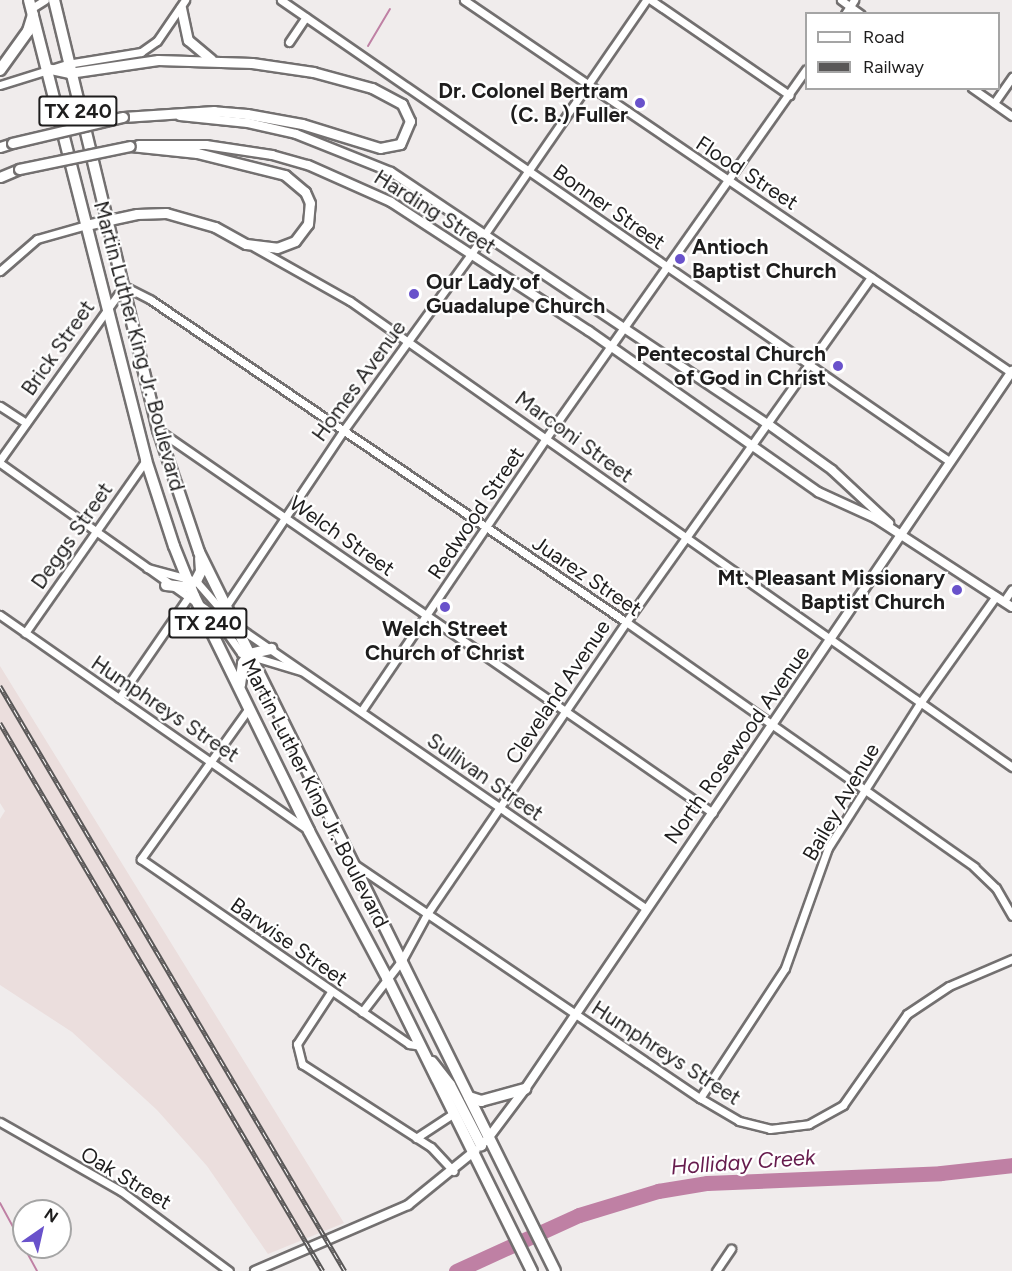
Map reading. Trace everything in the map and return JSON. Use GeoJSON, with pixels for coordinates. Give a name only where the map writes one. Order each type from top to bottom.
{"type":"FeatureCollection","features":[{"type":"Feature","properties":{"kind":"main road","name":"Martin Luther King Jr. Boulevard"},"geometry":{"type":"LineString","coordinates":[[54,0],[105,221],[124,286],[158,430],[200,552],[555,1271]]}},
{"type":"Feature","properties":{"kind":"main road"},"geometry":{"type":"LineString","coordinates":[[183,4],[188,40],[211,60]]}},
{"type":"Feature","properties":{"kind":"main road","name":"Martin Luther King Jr. Boulevard"},"geometry":{"type":"LineString","coordinates":[[32,8],[146,460],[200,607],[309,831],[387,978],[454,1113],[477,1149],[498,1203],[532,1271]]}},
{"type":"Feature","properties":{"kind":"main road"},"geometry":{"type":"LineString","coordinates":[[0,70],[28,31],[32,8]]}},
{"type":"Feature","properties":{"kind":"main road"},"geometry":{"type":"LineString","coordinates":[[0,147],[123,117],[178,116],[214,111],[247,114],[302,124],[380,148],[400,144],[410,129],[408,112],[402,104],[372,88],[313,72],[211,60],[158,60],[46,68]]}},
{"type":"Feature","properties":{"kind":"main road"},"geometry":{"type":"LineString","coordinates":[[0,177],[19,169],[130,146],[232,160],[267,169],[297,183],[310,203],[311,214],[303,234],[277,249],[246,244]]}},
{"type":"Feature","properties":{"kind":"main road","name":"Marconi Street"},"geometry":{"type":"LineString","coordinates":[[86,225],[166,213],[215,227],[246,244]]}},
{"type":"Feature","properties":{"kind":"main road"},"geometry":{"type":"LineString","coordinates":[[166,585],[177,588],[201,571],[200,552]]}},
{"type":"Feature","properties":{"kind":"main road"},"geometry":{"type":"LineString","coordinates":[[240,690],[243,663],[249,654],[271,649]]}},
{"type":"Feature","properties":{"kind":"main road"},"geometry":{"type":"LineString","coordinates":[[422,1049],[444,1075],[477,1149]]}},
{"type":"Feature","properties":{"kind":"main road"},"geometry":{"type":"LineString","coordinates":[[469,1097],[481,1101],[525,1089]]}},
{"type":"Feature","properties":{"kind":"street"},"geometry":{"type":"LineString","coordinates":[[32,8],[45,0]]}},
{"type":"Feature","properties":{"kind":"street","name":"Bonner Street"},"geometry":{"type":"LineString","coordinates":[[280,0],[949,461]]}},
{"type":"Feature","properties":{"kind":"street","name":"Flood Street"},"geometry":{"type":"LineString","coordinates":[[464,0],[727,181],[1012,372]]}},
{"type":"Feature","properties":{"kind":"street","name":"Homes Avenue"},"geometry":{"type":"LineString","coordinates":[[226,606],[284,515],[486,233],[646,0]]}},
{"type":"Feature","properties":{"kind":"street"},"geometry":{"type":"LineString","coordinates":[[651,0],[789,95]]}},
{"type":"Feature","properties":{"kind":"street"},"geometry":{"type":"LineString","coordinates":[[841,0],[852,3]]}},
{"type":"Feature","properties":{"kind":"street"},"geometry":{"type":"LineString","coordinates":[[68,68],[141,52],[157,40],[183,4]]}},
{"type":"Feature","properties":{"kind":"street"},"geometry":{"type":"LineString","coordinates":[[289,42],[306,17]]}},
{"type":"Feature","properties":{"kind":"street"},"geometry":{"type":"LineString","coordinates":[[0,85],[46,68]]}},
{"type":"Feature","properties":{"kind":"street","name":"Redwood Street"},"geometry":{"type":"LineString","coordinates":[[362,710],[546,438],[805,73]]}},
{"type":"Feature","properties":{"kind":"street"},"geometry":{"type":"LineString","coordinates":[[994,103],[1012,77]]}},
{"type":"Feature","properties":{"kind":"street"},"geometry":{"type":"LineString","coordinates":[[975,90],[1012,116]]}},
{"type":"Feature","properties":{"kind":"street","name":"Harding Street"},"geometry":{"type":"LineString","coordinates":[[178,116],[248,123],[330,145],[391,171],[626,326],[768,424],[832,470],[901,533]]}},
{"type":"Feature","properties":{"kind":"street","name":"Harding Street"},"geometry":{"type":"LineString","coordinates":[[130,146],[206,145],[308,165],[392,202],[611,347],[818,492],[901,533],[1012,607]]}},
{"type":"Feature","properties":{"kind":"street"},"geometry":{"type":"LineString","coordinates":[[0,271],[37,239],[86,225]]}},
{"type":"Feature","properties":{"kind":"street","name":"Marconi Street"},"geometry":{"type":"LineString","coordinates":[[246,244],[350,301],[1012,767]]}},
{"type":"Feature","properties":{"kind":"street","name":"Cleveland Avenue"},"geometry":{"type":"LineString","coordinates":[[362,1012],[402,960],[427,914],[567,712],[626,622],[810,367],[871,277]]}},
{"type":"Feature","properties":{"kind":"street","name":"Brick Street"},"geometry":{"type":"LineString","coordinates":[[0,462],[107,306],[124,286]]}},
{"type":"Feature","properties":{"kind":"street","name":"Juarez Street"},"geometry":{"type":"LineString","coordinates":[[124,286],[151,300],[626,622],[974,867],[996,888],[1012,916]]}},
{"type":"Feature","properties":{"kind":"street","name":"North Rosewood Avenue"},"geometry":{"type":"LineString","coordinates":[[255,1271],[388,1215],[453,1171],[489,1137],[525,1089],[574,1013],[773,726],[949,461],[1012,372]]}},
{"type":"Feature","properties":{"kind":"street"},"geometry":{"type":"LineString","coordinates":[[0,406],[26,423]]}},
{"type":"Feature","properties":{"kind":"street","name":"Welch Street"},"geometry":{"type":"LineString","coordinates":[[158,430],[712,813]]}},
{"type":"Feature","properties":{"kind":"street","name":"Deggs Street"},"geometry":{"type":"LineString","coordinates":[[25,633],[94,531],[146,460]]}},
{"type":"Feature","properties":{"kind":"street","name":"Sullivan Street"},"geometry":{"type":"LineString","coordinates":[[0,462],[147,568],[166,585],[215,616],[235,648],[306,672]]}},
{"type":"Feature","properties":{"kind":"street","name":"Sullivan Street"},"geometry":{"type":"LineString","coordinates":[[147,568],[191,580],[235,624],[646,908]]}},
{"type":"Feature","properties":{"kind":"street","name":"Bailey Avenue"},"geometry":{"type":"LineString","coordinates":[[699,1098],[770,996],[785,968],[828,848],[920,703],[1000,599],[1012,589]]}},
{"type":"Feature","properties":{"kind":"street"},"geometry":{"type":"LineString","coordinates":[[119,698],[187,599]]}},
{"type":"Feature","properties":{"kind":"street","name":"Humphreys Street"},"geometry":{"type":"LineString","coordinates":[[0,615],[213,761],[309,831]]}},
{"type":"Feature","properties":{"kind":"street"},"geometry":{"type":"LineString","coordinates":[[213,761],[249,708]]}},
{"type":"Feature","properties":{"kind":"street","name":"Barwise Street"},"geometry":{"type":"LineString","coordinates":[[213,761],[141,859],[331,992],[409,1044],[422,1049]]}},
{"type":"Feature","properties":{"kind":"street","name":"Humphreys Street"},"geometry":{"type":"LineString","coordinates":[[352,862],[699,1098],[739,1121],[770,1129],[809,1124],[843,1105],[907,1014],[922,1002],[1012,959]]}},
{"type":"Feature","properties":{"kind":"street"},"geometry":{"type":"LineString","coordinates":[[331,992],[297,1047],[307,1069],[431,1147],[453,1171]]}},
{"type":"Feature","properties":{"kind":"street"},"geometry":{"type":"LineString","coordinates":[[417,1138],[454,1113]]}},
{"type":"Feature","properties":{"kind":"street","name":"Oak Street"},"geometry":{"type":"LineString","coordinates":[[0,1122],[121,1191],[229,1271]]}},
{"type":"Feature","properties":{"kind":"street"},"geometry":{"type":"LineString","coordinates":[[716,1271],[732,1249]]}},
{"type":"Feature","properties":{"kind":"shaded area"},"geometry":{"type":"Polygon","coordinates":[[[0,666],[344,1223],[268,1254],[207,1166],[157,1110],[72,1032],[0,985],[0,819],[5,811],[0,803],[0,666]]]}},
{"type":"Feature","properties":{"kind":"waterway"},"geometry":{"type":"LineString","coordinates":[[368,46],[390,9]]}},
{"type":"Feature","properties":{"kind":"waterway","name":"Holliday Creek"},"geometry":{"type":"LineString","coordinates":[[456,1271],[579,1215],[658,1191],[707,1183],[941,1173],[1012,1165]]}},
{"type":"Feature","properties":{"kind":"waterway"},"geometry":{"type":"LineString","coordinates":[[0,1203],[37,1271]]}},
{"type":"Feature","properties":{"kind":"railway"},"geometry":{"type":"LineString","coordinates":[[0,686],[345,1271]]}},
{"type":"Feature","properties":{"kind":"railway"},"geometry":{"type":"LineString","coordinates":[[0,723],[323,1271]]}},
{"type":"Feature","properties":{"kind":"place","name":"Dr. Colonel Bertram (C. B.) Fuller"},"geometry":{"type":"Point","coordinates":[640,103]}},
{"type":"Feature","properties":{"kind":"place","name":"Antioch Baptist Church"},"geometry":{"type":"Point","coordinates":[680,259]}},
{"type":"Feature","properties":{"kind":"place","name":"Our Lady of Guadalupe Church"},"geometry":{"type":"Point","coordinates":[414,294]}},
{"type":"Feature","properties":{"kind":"place","name":"Pentecostal Church of God in Christ"},"geometry":{"type":"Point","coordinates":[838,366]}},
{"type":"Feature","properties":{"kind":"place","name":"Mt. Pleasant Missionary Baptist Church"},"geometry":{"type":"Point","coordinates":[957,590]}},
{"type":"Feature","properties":{"kind":"place","name":"Welch Street Church of Christ"},"geometry":{"type":"Point","coordinates":[445,607]}}]}
